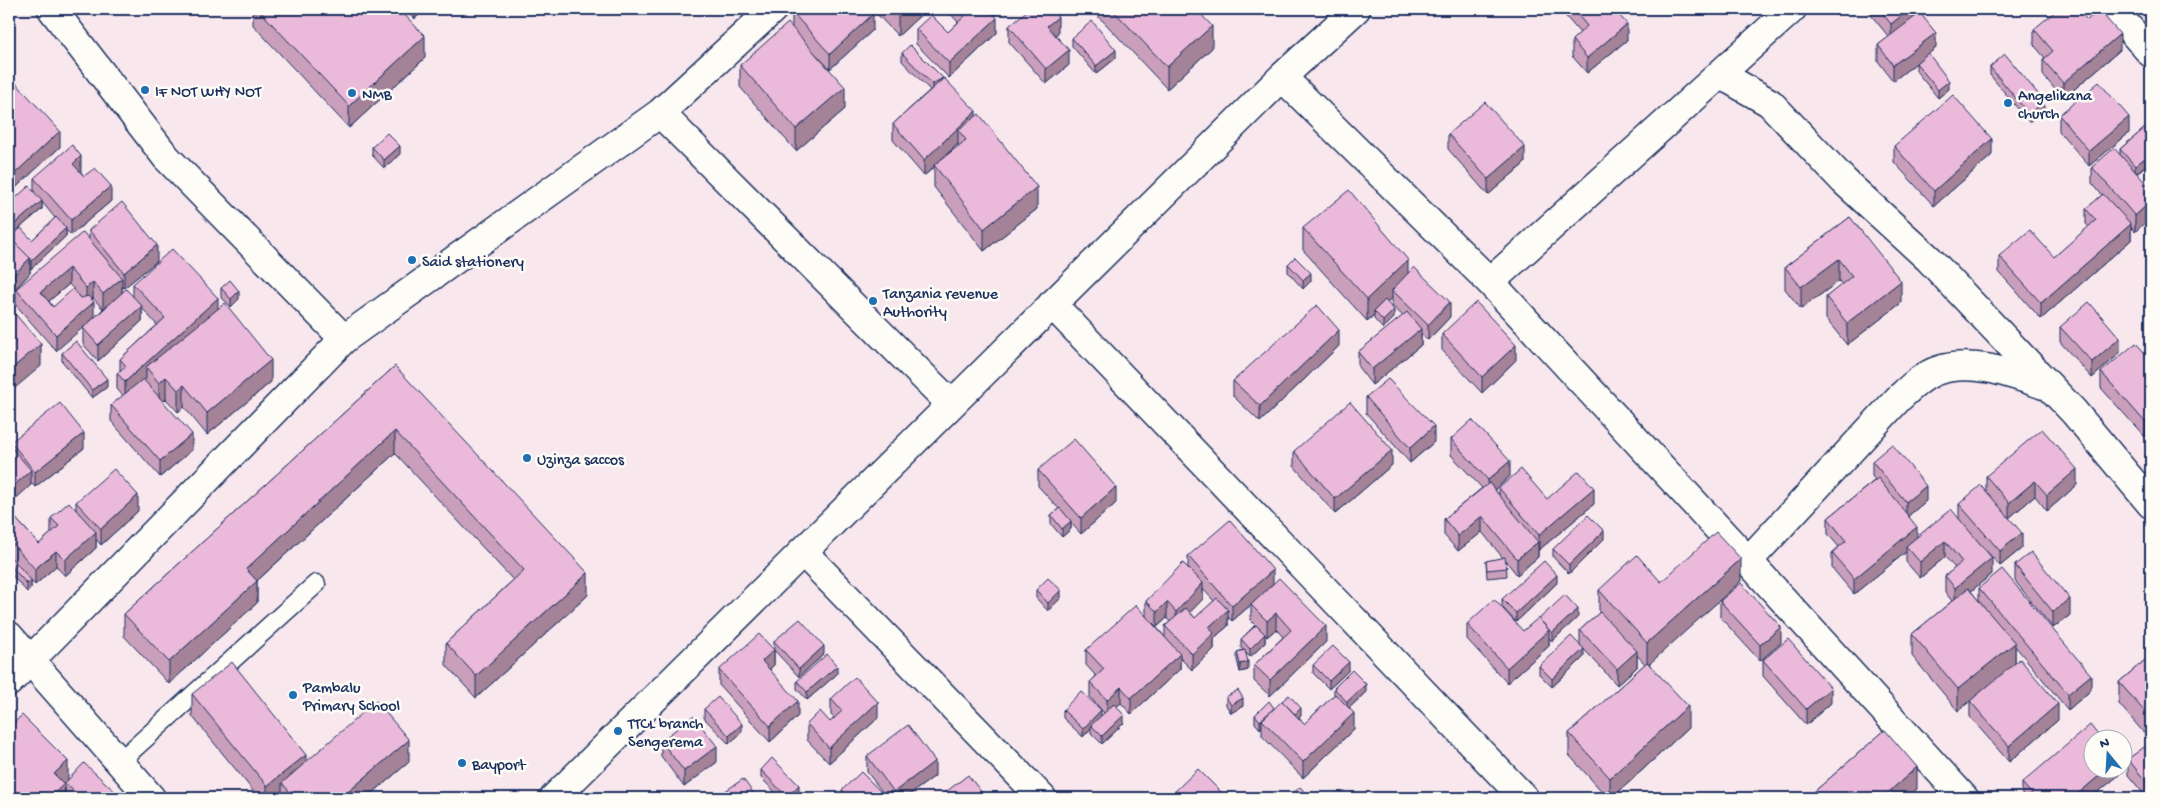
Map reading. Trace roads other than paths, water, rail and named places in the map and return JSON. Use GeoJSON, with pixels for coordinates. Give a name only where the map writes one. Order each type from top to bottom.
{"type":"FeatureCollection","features":[{"type":"Feature","properties":{"kind":"street"},"geometry":{"type":"LineString","coordinates":[[52,9],[166,157],[344,339]]}},
{"type":"Feature","properties":{"kind":"street"},"geometry":{"type":"LineString","coordinates":[[9,682],[29,659],[344,339],[660,113],[773,9]]}},
{"type":"Feature","properties":{"kind":"street"},"geometry":{"type":"LineString","coordinates":[[563,795],[802,551],[1282,77],[1356,9]]}},
{"type":"Feature","properties":{"kind":"street"},"geometry":{"type":"LineString","coordinates":[[1490,282],[1792,9]]}},
{"type":"Feature","properties":{"kind":"street"},"geometry":{"type":"LineString","coordinates":[[2112,9],[2151,53]]}},
{"type":"Feature","properties":{"kind":"street"},"geometry":{"type":"LineString","coordinates":[[1720,74],[1770,103],[1844,180],[1929,259],[2074,412],[2151,504]]}},
{"type":"Feature","properties":{"kind":"street"},"geometry":{"type":"LineString","coordinates":[[1282,77],[1490,282],[1964,798]]}},
{"type":"Feature","properties":{"kind":"street"},"geometry":{"type":"LineString","coordinates":[[660,113],[951,404]]}},
{"type":"Feature","properties":{"kind":"street"},"geometry":{"type":"LineString","coordinates":[[1052,304],[1524,798]]}},
{"type":"Feature","properties":{"kind":"street"},"geometry":{"type":"LineString","coordinates":[[1748,561],[1898,398],[1918,381],[1939,370],[1968,366],[2000,370],[2048,386]]}},
{"type":"Feature","properties":{"kind":"street"},"geometry":{"type":"LineString","coordinates":[[802,551],[1042,798]]}},
{"type":"Feature","properties":{"kind":"street"},"geometry":{"type":"LineString","coordinates":[[9,636],[151,798]]}},
{"type":"Feature","properties":{"kind":"lane"},"geometry":{"type":"LineString","coordinates":[[119,762],[316,584]]}},
{"type":"Feature","properties":{"kind":"place","name":"IF NOT WHY NOT"},"geometry":{"type":"Point","coordinates":[145,90]}},
{"type":"Feature","properties":{"kind":"place","name":"NMB"},"geometry":{"type":"Point","coordinates":[352,93]}},
{"type":"Feature","properties":{"kind":"place","name":"Angelikana church"},"geometry":{"type":"Point","coordinates":[2008,103]}},
{"type":"Feature","properties":{"kind":"place","name":"Said stationery"},"geometry":{"type":"Point","coordinates":[412,260]}},
{"type":"Feature","properties":{"kind":"place","name":"Tanzania revenue Authority"},"geometry":{"type":"Point","coordinates":[873,301]}},
{"type":"Feature","properties":{"kind":"place","name":"Uzinza saccos"},"geometry":{"type":"Point","coordinates":[527,458]}},
{"type":"Feature","properties":{"kind":"place","name":"Pambalu Primary School"},"geometry":{"type":"Point","coordinates":[293,695]}},
{"type":"Feature","properties":{"kind":"place","name":"TTCL branch Sengerema"},"geometry":{"type":"Point","coordinates":[618,731]}},
{"type":"Feature","properties":{"kind":"place","name":"Bayport"},"geometry":{"type":"Point","coordinates":[462,763]}}]}
